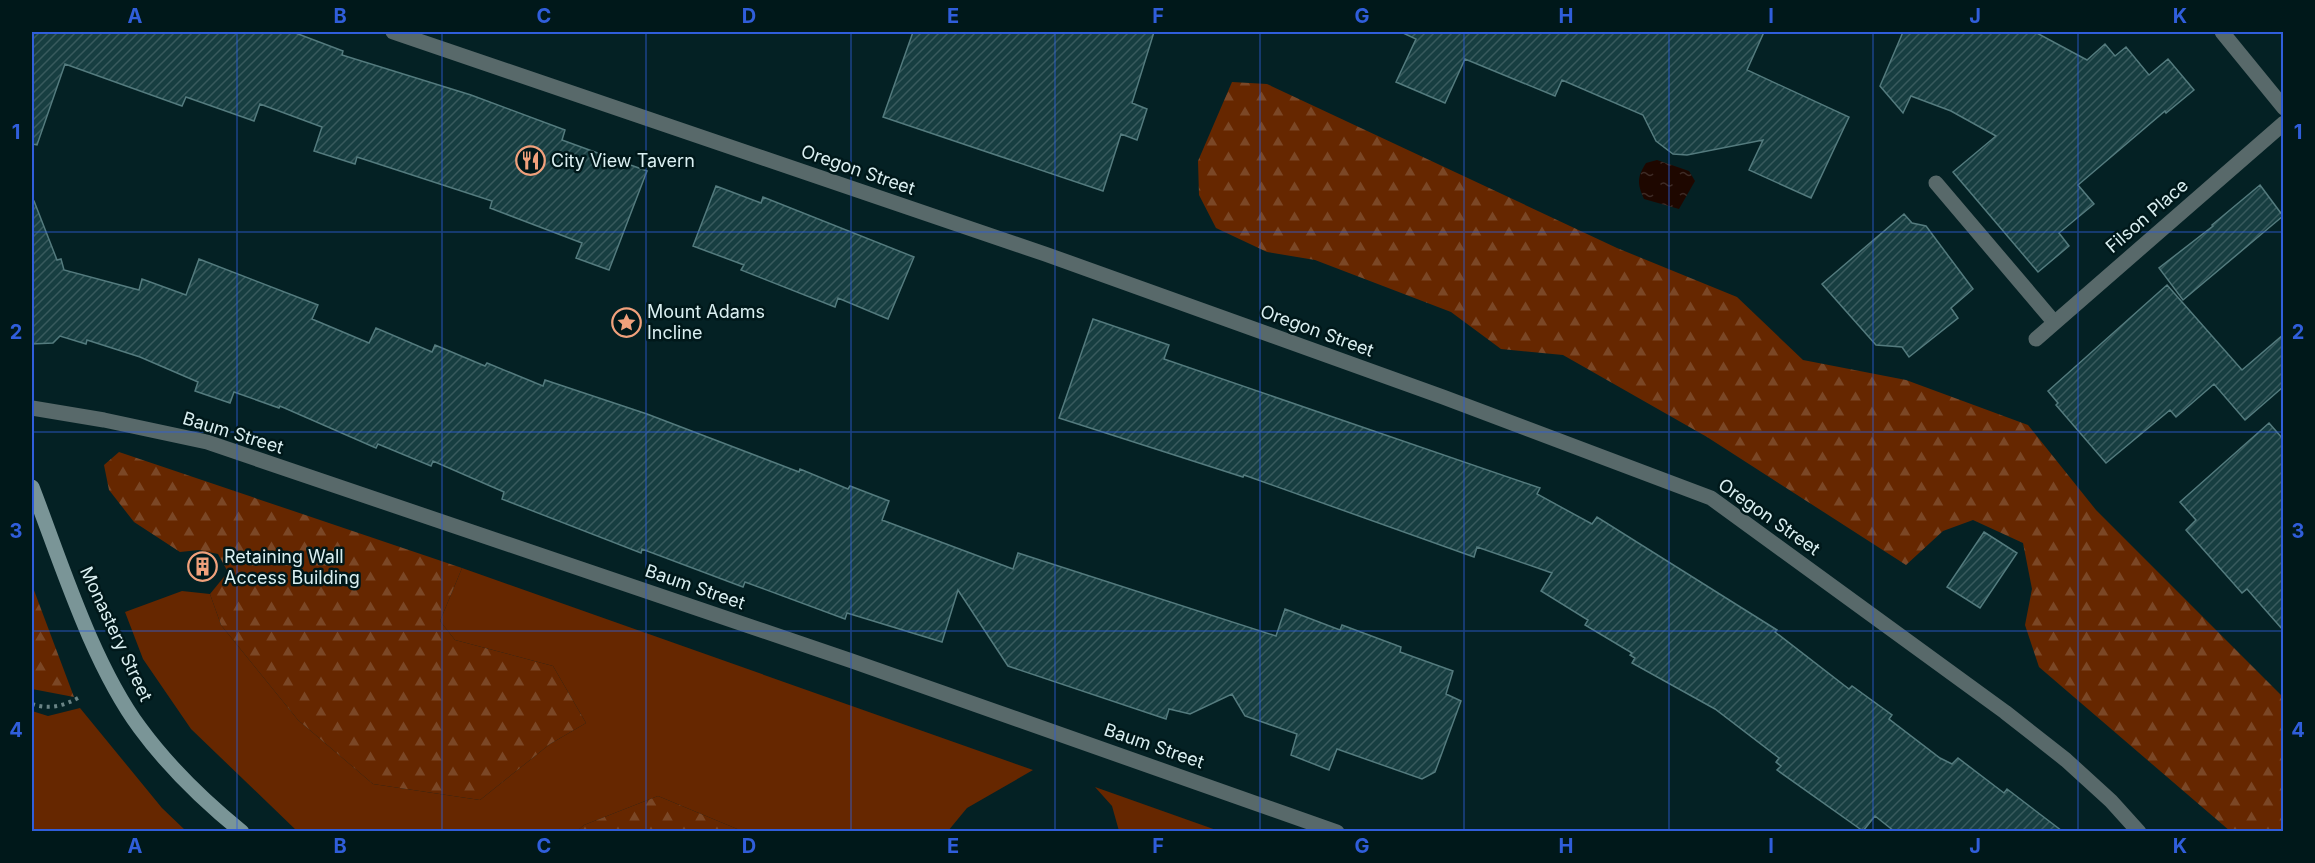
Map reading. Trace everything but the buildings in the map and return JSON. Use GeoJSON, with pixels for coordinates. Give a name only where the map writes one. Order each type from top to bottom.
{"type":"FeatureCollection","features":[{"type":"Feature","properties":{"kind":"street","name":"Oregon Street"},"geometry":{"type":"LineString","coordinates":[[393,32],[1045,254],[1711,498],[2005,712],[2066,760],[2111,801],[2139,831]]}},
{"type":"Feature","properties":{"kind":"street"},"geometry":{"type":"LineString","coordinates":[[2222,32],[2283,108]]}},
{"type":"Feature","properties":{"kind":"street","name":"Filson Place"},"geometry":{"type":"LineString","coordinates":[[2036,339],[2283,123]]}},
{"type":"Feature","properties":{"kind":"street"},"geometry":{"type":"LineString","coordinates":[[1936,183],[2054,322]]}},
{"type":"Feature","properties":{"kind":"street","name":"Baum Street"},"geometry":{"type":"LineString","coordinates":[[32,408],[104,420],[207,442],[840,657],[1337,831]]}},
{"type":"Feature","properties":{"kind":"street","name":"Monastery Street"},"geometry":{"type":"LineString","coordinates":[[32,487],[80,613],[116,690],[140,728],[178,772],[242,831]]}},
{"type":"Feature","properties":{"kind":"path"},"geometry":{"type":"LineString","coordinates":[[32,704],[45,709],[64,705],[80,697]]}},
{"type":"Feature","properties":{"kind":"green space"},"geometry":{"type":"Polygon","coordinates":[[[1232,82],[1267,84],[1617,248],[1737,297],[1803,360],[1906,380],[2028,425],[2096,510],[2283,697],[2283,831],[2230,831],[2039,667],[2025,625],[2032,589],[2023,543],[1973,520],[1943,531],[1906,565],[1707,437],[1563,355],[1501,349],[1451,312],[1315,260],[1267,252],[1216,228],[1199,195],[1198,161],[1232,82]]]}},
{"type":"Feature","properties":{"kind":"green space"},"geometry":{"type":"Polygon","coordinates":[[[119,452],[462,568],[440,621],[455,640],[553,666],[586,723],[550,744],[480,800],[373,784],[298,720],[221,625],[210,594],[228,572],[218,554],[199,550],[180,552],[134,522],[109,490],[104,465],[119,452]]]}},
{"type":"Feature","properties":{"kind":"green space"},"geometry":{"type":"Polygon","coordinates":[[[462,568],[1033,770],[967,808],[948,831],[742,831],[658,796],[584,825],[577,831],[297,831],[191,729],[143,659],[125,612],[182,591],[210,594],[221,625],[298,720],[373,784],[480,800],[550,744],[586,723],[553,666],[455,640],[440,621],[462,568]]]}},
{"type":"Feature","properties":{"kind":"green space"},"geometry":{"type":"Polygon","coordinates":[[[32,585],[74,697],[32,689],[32,585]]]}},
{"type":"Feature","properties":{"kind":"green space"},"geometry":{"type":"Polygon","coordinates":[[[80,708],[162,808],[186,831],[32,831],[32,711],[48,716],[80,708]]]}},
{"type":"Feature","properties":{"kind":"green space"},"geometry":{"type":"Polygon","coordinates":[[[1095,787],[1219,831],[1119,831],[1112,806],[1095,787]]]}},
{"type":"Feature","properties":{"kind":"green space"},"geometry":{"type":"Polygon","coordinates":[[[658,796],[742,831],[577,831],[584,825],[658,796]]]}},
{"type":"Feature","properties":{"kind":"water"},"geometry":{"type":"Polygon","coordinates":[[[1657,160],[1689,171],[1695,181],[1679,209],[1644,199],[1639,185],[1641,172],[1646,163],[1657,160]]]}},
{"type":"Feature","properties":{"kind":"place","name":"City View Tavern"},"geometry":{"type":"Point","coordinates":[530,161]}},
{"type":"Feature","properties":{"kind":"place","name":"Mount Adams Incline"},"geometry":{"type":"Point","coordinates":[626,322]}},
{"type":"Feature","properties":{"kind":"place","name":"Retaining Wall Access Building"},"geometry":{"type":"Point","coordinates":[203,567]}}]}
